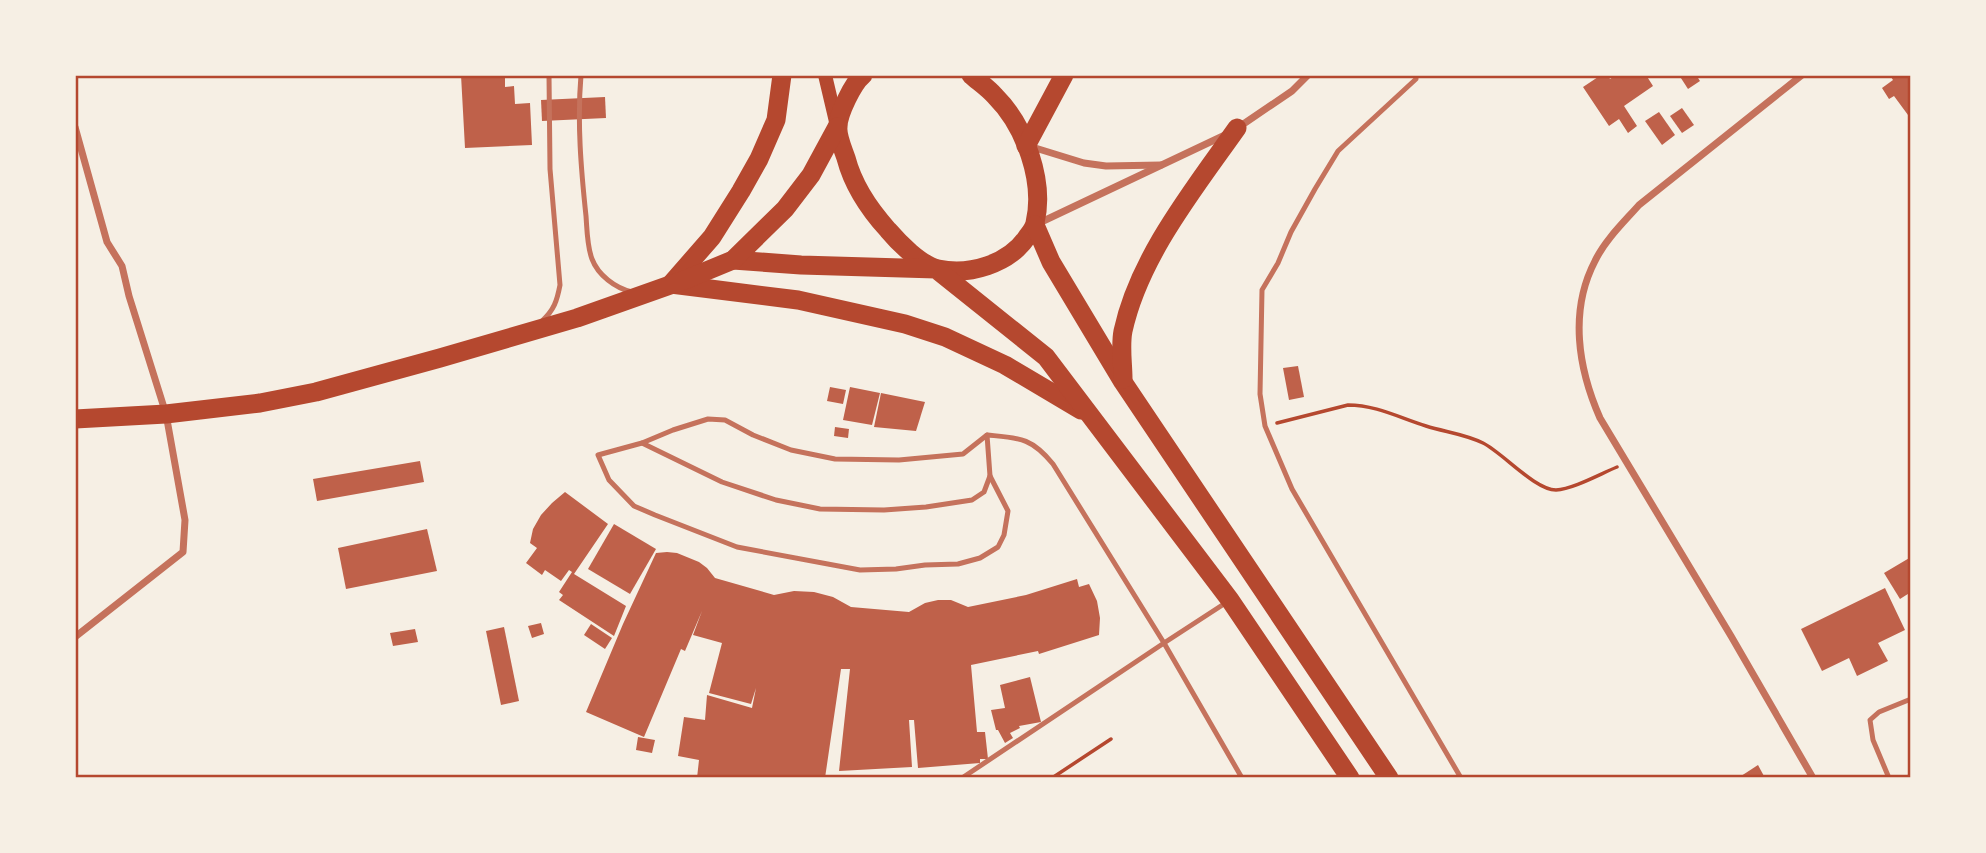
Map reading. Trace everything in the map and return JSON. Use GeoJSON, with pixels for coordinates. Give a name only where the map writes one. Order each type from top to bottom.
{"type":"FeatureCollection","features":[{"type":"Feature","properties":{"kind":"highway"},"geometry":{"type":"LineString","coordinates":[[671,284],[712,237],[758,159],[776,120],[782,75]]}},
{"type":"Feature","properties":{"kind":"highway"},"geometry":{"type":"LineString","coordinates":[[75,419],[166,414],[316,392],[529,332],[643,295],[733,260],[785,209],[811,175],[837,127],[849,94],[863,75]]}},
{"type":"Feature","properties":{"kind":"highway"},"geometry":{"type":"LineString","coordinates":[[971,75],[995,96],[1012,116],[1026,146],[1034,169],[1037,193],[1035,225],[1051,262],[1124,382],[1389,778]]}},
{"type":"Feature","properties":{"kind":"highway"},"geometry":{"type":"LineString","coordinates":[[1026,146],[1064,75]]}},
{"type":"Feature","properties":{"kind":"highway"},"geometry":{"type":"LineString","coordinates":[[837,127],[856,187],[878,219],[904,248],[936,269],[1046,357],[1230,600],[1350,778]]}},
{"type":"Feature","properties":{"kind":"highway"},"geometry":{"type":"LineString","coordinates":[[1124,382],[1123,333],[1134,293],[1155,251],[1188,198],[1237,128]]}},
{"type":"Feature","properties":{"kind":"highway"},"geometry":{"type":"LineString","coordinates":[[733,260],[972,271],[1001,262],[1021,245],[1035,225]]}},
{"type":"Feature","properties":{"kind":"highway"},"geometry":{"type":"LineString","coordinates":[[671,284],[798,300],[905,324],[945,337],[1005,365],[1091,416]]}},
{"type":"Feature","properties":{"kind":"main road"},"geometry":{"type":"LineString","coordinates":[[825,75],[837,127]]}},
{"type":"Feature","properties":{"kind":"street"},"geometry":{"type":"LineString","coordinates":[[1035,225],[1165,165],[1237,128],[1292,91],[1308,75]]}},
{"type":"Feature","properties":{"kind":"street"},"geometry":{"type":"LineString","coordinates":[[1802,75],[1639,205],[1595,260],[1583,294],[1578,328],[1581,359],[1591,399],[1600,418],[1813,778]]}},
{"type":"Feature","properties":{"kind":"street"},"geometry":{"type":"LineString","coordinates":[[75,127],[107,242],[122,266],[166,414],[185,520],[183,552],[75,637]]}},
{"type":"Feature","properties":{"kind":"street"},"geometry":{"type":"LineString","coordinates":[[1026,146],[1084,163],[1106,166],[1165,165]]}},
{"type":"Feature","properties":{"kind":"lane"},"geometry":{"type":"LineString","coordinates":[[529,332],[551,313],[558,300],[560,285],[550,169],[549,75]]}},
{"type":"Feature","properties":{"kind":"lane"},"geometry":{"type":"LineString","coordinates":[[580,75],[578,108],[582,174],[592,259],[606,279],[623,290],[643,295]]}},
{"type":"Feature","properties":{"kind":"lane"},"geometry":{"type":"LineString","coordinates":[[1418,77],[1338,151],[1303,210],[1262,290],[1260,394],[1265,426],[1292,489],[1461,778]]}},
{"type":"Feature","properties":{"kind":"lane"},"geometry":{"type":"LineString","coordinates":[[987,435],[990,476],[1007,510],[1004,535],[998,547],[980,558],[958,564],[896,569],[860,570],[737,547],[634,506],[608,480],[598,455],[642,443],[708,419],[725,420],[791,450],[835,458],[899,460],[963,454],[987,435],[1019,438],[1041,449],[1053,464],[1164,643],[1242,778]]}},
{"type":"Feature","properties":{"kind":"lane"},"geometry":{"type":"LineString","coordinates":[[642,443],[722,482],[776,500],[820,509],[884,510],[972,500],[984,492],[990,476]]}},
{"type":"Feature","properties":{"kind":"lane"},"geometry":{"type":"LineString","coordinates":[[962,778],[1230,600]]}},
{"type":"Feature","properties":{"kind":"lane"},"geometry":{"type":"LineString","coordinates":[[1889,778],[1873,740],[1870,720],[1879,712],[1911,699]]}},
{"type":"Feature","properties":{"kind":"path"},"geometry":{"type":"LineString","coordinates":[[1265,426],[1348,405],[1360,405],[1468,436],[1503,456],[1534,482],[1555,490],[1625,463]]}},
{"type":"Feature","properties":{"kind":"path"},"geometry":{"type":"LineString","coordinates":[[1052,778],[1111,739]]}},
{"type":"Feature","properties":{"kind":"building"},"geometry":{"type":"Polygon","coordinates":[[[461,75],[505,75],[505,87],[514,86],[515,104],[530,103],[532,145],[465,148],[461,75]]]}},
{"type":"Feature","properties":{"kind":"building"},"geometry":{"type":"Polygon","coordinates":[[[1601,75],[1608,75],[1610,79],[1616,75],[1646,75],[1653,86],[1624,106],[1637,126],[1628,133],[1619,119],[1609,126],[1583,87],[1601,75]]]}},
{"type":"Feature","properties":{"kind":"building"},"geometry":{"type":"Polygon","coordinates":[[[1679,75],[1696,75],[1700,81],[1688,89],[1679,75]]]}},
{"type":"Feature","properties":{"kind":"building"},"geometry":{"type":"Polygon","coordinates":[[[1893,75],[1911,75],[1911,112],[1908,115],[1894,96],[1889,99],[1882,88],[1893,80],[1893,75]]]}},
{"type":"Feature","properties":{"kind":"building"},"geometry":{"type":"Polygon","coordinates":[[[605,97],[606,118],[542,121],[541,100],[605,97]]]}},
{"type":"Feature","properties":{"kind":"building"},"geometry":{"type":"Polygon","coordinates":[[[1682,108],[1694,125],[1682,133],[1670,116],[1682,108]]]}},
{"type":"Feature","properties":{"kind":"building"},"geometry":{"type":"Polygon","coordinates":[[[1659,112],[1675,135],[1662,145],[1645,121],[1659,112]]]}},
{"type":"Feature","properties":{"kind":"building"},"geometry":{"type":"Polygon","coordinates":[[[1298,366],[1304,397],[1289,400],[1283,368],[1298,366]]]}},
{"type":"Feature","properties":{"kind":"building"},"geometry":{"type":"Polygon","coordinates":[[[830,387],[846,390],[843,404],[827,401],[830,387]]]}},
{"type":"Feature","properties":{"kind":"building"},"geometry":{"type":"Polygon","coordinates":[[[850,387],[880,393],[872,425],[843,420],[850,387]]]}},
{"type":"Feature","properties":{"kind":"building"},"geometry":{"type":"Polygon","coordinates":[[[881,393],[925,402],[916,431],[874,427],[881,393]]]}},
{"type":"Feature","properties":{"kind":"building"},"geometry":{"type":"Polygon","coordinates":[[[835,427],[849,429],[848,438],[834,436],[835,427]]]}},
{"type":"Feature","properties":{"kind":"building"},"geometry":{"type":"Polygon","coordinates":[[[420,461],[424,482],[317,501],[313,479],[420,461]]]}},
{"type":"Feature","properties":{"kind":"building"},"geometry":{"type":"Polygon","coordinates":[[[565,492],[608,524],[574,574],[626,606],[614,636],[559,600],[563,595],[559,592],[572,572],[569,570],[561,581],[545,570],[542,575],[526,563],[537,548],[530,543],[533,529],[541,515],[565,492]]]}},
{"type":"Feature","properties":{"kind":"building"},"geometry":{"type":"Polygon","coordinates":[[[614,524],[656,549],[630,594],[588,569],[614,524]]]}},
{"type":"Feature","properties":{"kind":"building"},"geometry":{"type":"Polygon","coordinates":[[[427,529],[437,571],[346,589],[338,548],[427,529]]]}},
{"type":"Feature","properties":{"kind":"building"},"geometry":{"type":"Polygon","coordinates":[[[667,552],[699,562],[715,578],[774,595],[794,591],[814,592],[833,597],[851,607],[909,612],[925,603],[938,600],[951,600],[968,607],[1026,595],[1077,579],[1079,587],[1089,584],[1097,601],[1099,635],[1039,654],[1038,651],[971,665],[977,732],[985,732],[988,759],[980,759],[980,763],[918,768],[914,720],[909,720],[912,767],[839,771],[850,669],[841,669],[825,778],[697,778],[699,760],[678,756],[684,717],[705,720],[707,695],[752,708],[756,688],[751,704],[709,693],[722,643],[693,635],[702,611],[685,651],[681,649],[644,737],[586,712],[656,553],[667,552]]]}},
{"type":"Feature","properties":{"kind":"building"},"geometry":{"type":"Polygon","coordinates":[[[1911,557],[1911,592],[1900,599],[1884,573],[1911,557]]]}},
{"type":"Feature","properties":{"kind":"building"},"geometry":{"type":"Polygon","coordinates":[[[1885,588],[1905,630],[1878,643],[1888,661],[1857,676],[1849,658],[1822,671],[1801,629],[1885,588]]]}},
{"type":"Feature","properties":{"kind":"building"},"geometry":{"type":"Polygon","coordinates":[[[541,623],[544,634],[532,638],[528,626],[541,623]]]}},
{"type":"Feature","properties":{"kind":"building"},"geometry":{"type":"Polygon","coordinates":[[[591,624],[612,638],[605,649],[584,635],[591,624]]]}},
{"type":"Feature","properties":{"kind":"building"},"geometry":{"type":"Polygon","coordinates":[[[504,627],[519,701],[501,705],[486,631],[504,627]]]}},
{"type":"Feature","properties":{"kind":"building"},"geometry":{"type":"Polygon","coordinates":[[[415,629],[418,642],[393,646],[390,633],[415,629]]]}},
{"type":"Feature","properties":{"kind":"building"},"geometry":{"type":"Polygon","coordinates":[[[1030,677],[1041,722],[1019,726],[1020,728],[1010,733],[1013,738],[1005,743],[996,730],[991,710],[1005,708],[1000,685],[1030,677]]]}},
{"type":"Feature","properties":{"kind":"building"},"geometry":{"type":"Polygon","coordinates":[[[638,737],[655,740],[652,753],[636,750],[638,737]]]}},
{"type":"Feature","properties":{"kind":"building"},"geometry":{"type":"Polygon","coordinates":[[[1758,765],[1765,778],[1738,778],[1758,765]]]}}]}
